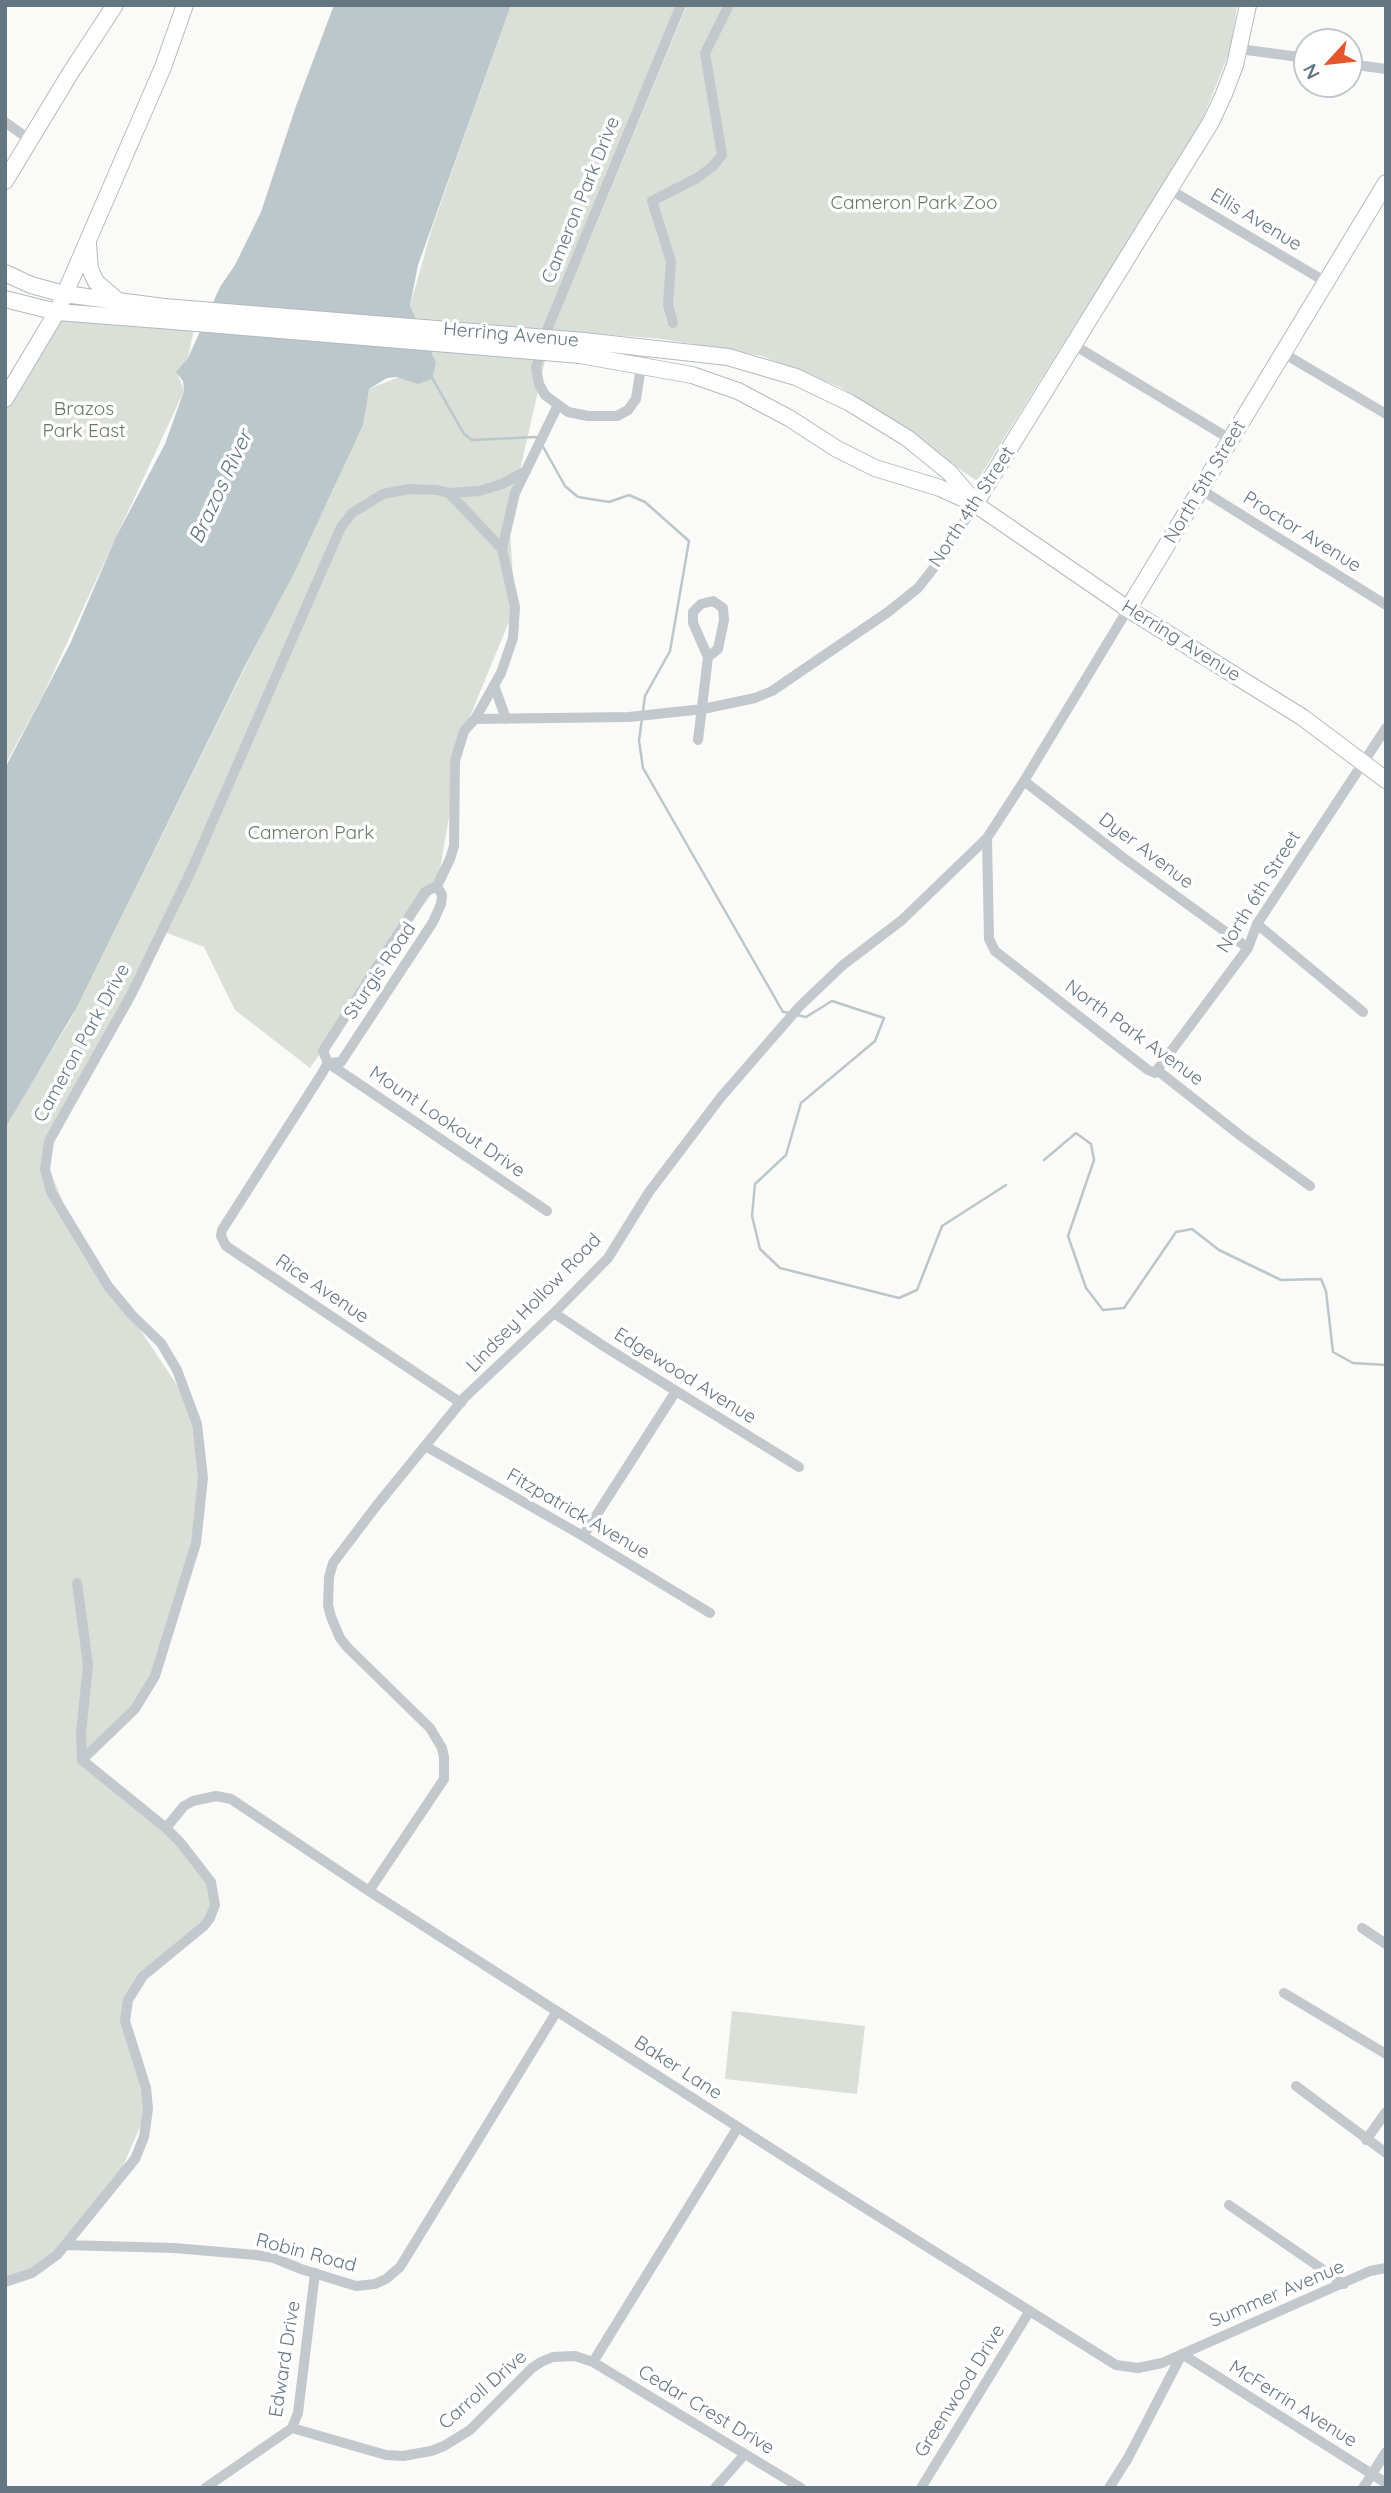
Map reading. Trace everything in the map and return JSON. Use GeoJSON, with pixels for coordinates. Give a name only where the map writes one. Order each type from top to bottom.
{"type":"FeatureCollection","features":[{"type":"Feature","properties":{"kind":"main road"},"geometry":{"type":"LineString","coordinates":[[5,181],[115,5]]}},
{"type":"Feature","properties":{"kind":"main road"},"geometry":{"type":"LineString","coordinates":[[5,399],[57,312],[163,67],[185,5]]}},
{"type":"Feature","properties":{"kind":"main road","name":"North 4th Street"},"geometry":{"type":"LineString","coordinates":[[975,503],[1211,122],[1224,94],[1239,49],[1248,5]]}},
{"type":"Feature","properties":{"kind":"main road","name":"North 5th Street"},"geometry":{"type":"LineString","coordinates":[[1128,609],[1386,183]]}},
{"type":"Feature","properties":{"kind":"main road"},"geometry":{"type":"LineString","coordinates":[[88,242],[90,269],[96,282],[120,302]]}},
{"type":"Feature","properties":{"kind":"main road","name":"Herring Avenue"},"geometry":{"type":"LineString","coordinates":[[5,273],[31,285],[64,294],[120,302],[162,313]]}},
{"type":"Feature","properties":{"kind":"main road","name":"Herring Avenue"},"geometry":{"type":"LineString","coordinates":[[5,299],[57,312],[162,313],[582,348],[644,347],[727,357],[762,365],[850,402],[907,438],[950,473],[975,503]]}},
{"type":"Feature","properties":{"kind":"main road","name":"Herring Avenue"},"geometry":{"type":"LineString","coordinates":[[582,348],[641,366],[692,375],[738,391],[875,468],[940,488],[975,503],[1128,609],[1302,716],[1386,780]]}},
{"type":"Feature","properties":{"kind":"street","name":"Cameron Park Drive"},"geometry":{"type":"LineString","coordinates":[[558,405],[545,395],[539,384],[536,368],[540,351],[681,5]]}},
{"type":"Feature","properties":{"kind":"street"},"geometry":{"type":"LineString","coordinates":[[673,323],[668,305],[671,261],[653,201],[698,178],[722,155],[705,54],[729,5]]}},
{"type":"Feature","properties":{"kind":"street"},"geometry":{"type":"LineString","coordinates":[[1239,49],[1293,56]]}},
{"type":"Feature","properties":{"kind":"street"},"geometry":{"type":"LineString","coordinates":[[1363,66],[1386,69]]}},
{"type":"Feature","properties":{"kind":"street"},"geometry":{"type":"LineString","coordinates":[[5,122],[30,140]]}},
{"type":"Feature","properties":{"kind":"street","name":"Ellis Avenue"},"geometry":{"type":"LineString","coordinates":[[1169,188],[1326,282]]}},
{"type":"Feature","properties":{"kind":"street"},"geometry":{"type":"LineString","coordinates":[[1074,345],[1230,439]]}},
{"type":"Feature","properties":{"kind":"street"},"geometry":{"type":"LineString","coordinates":[[558,405],[568,412],[588,416],[617,416],[628,410],[636,399],[644,347]]}},
{"type":"Feature","properties":{"kind":"street"},"geometry":{"type":"LineString","coordinates":[[1283,353],[1386,414]]}},
{"type":"Feature","properties":{"kind":"street","name":"Sturgis Road"},"geometry":{"type":"LineString","coordinates":[[328,1063],[323,1051],[425,892],[437,886],[454,846],[455,761],[464,731],[475,719],[501,673],[513,638],[515,607],[502,549],[514,493],[558,405]]}},
{"type":"Feature","properties":{"kind":"street","name":"Cameron Park Drive"},"geometry":{"type":"LineString","coordinates":[[82,1760],[135,1709],[155,1676],[196,1543],[203,1478],[197,1424],[177,1370],[161,1343],[132,1315],[108,1286],[51,1192],[45,1169],[48,1141],[131,995],[191,871],[341,527],[352,513],[383,494],[409,489],[449,493],[479,491],[502,484],[526,471]]}},
{"type":"Feature","properties":{"kind":"street","name":"Proctor Avenue"},"geometry":{"type":"LineString","coordinates":[[1200,489],[1386,605]]}},
{"type":"Feature","properties":{"kind":"street"},"geometry":{"type":"LineString","coordinates":[[449,493],[502,549]]}},
{"type":"Feature","properties":{"kind":"street","name":"North 4th Street"},"geometry":{"type":"LineString","coordinates":[[475,719],[629,717],[703,709],[755,698],[772,691],[888,612],[918,587],[940,560],[975,503]]}},
{"type":"Feature","properties":{"kind":"street"},"geometry":{"type":"LineString","coordinates":[[698,740],[708,657],[693,623],[693,612],[701,604],[713,601],[723,607],[724,620],[718,649],[708,657]]}},
{"type":"Feature","properties":{"kind":"street","name":"North 5th Street"},"geometry":{"type":"LineString","coordinates":[[1024,781],[1128,609]]}},
{"type":"Feature","properties":{"kind":"street"},"geometry":{"type":"LineString","coordinates":[[494,685],[506,719]]}},
{"type":"Feature","properties":{"kind":"street","name":"North 6th Street"},"geometry":{"type":"LineString","coordinates":[[1157,1070],[1248,948],[1257,924],[1386,728]]}},
{"type":"Feature","properties":{"kind":"street","name":"Lindsey Hollow Road"},"geometry":{"type":"LineString","coordinates":[[369,1891],[443,1779],[444,1757],[442,1748],[430,1728],[340,1638],[328,1605],[329,1577],[333,1563],[461,1403],[608,1258],[649,1192],[722,1097],[785,1022],[843,965],[902,920],[987,838],[1024,781]]}},
{"type":"Feature","properties":{"kind":"street","name":"Dyer Avenue"},"geometry":{"type":"LineString","coordinates":[[1024,781],[1125,859],[1248,948]]}},
{"type":"Feature","properties":{"kind":"street","name":"North Park Avenue"},"geometry":{"type":"LineString","coordinates":[[987,838],[989,939],[992,947],[1148,1070],[1155,1073],[1157,1070],[1310,1186]]}},
{"type":"Feature","properties":{"kind":"street","name":"Sturgis Road"},"geometry":{"type":"LineString","coordinates":[[328,1063],[341,1062],[433,922],[442,895],[437,886]]}},
{"type":"Feature","properties":{"kind":"street"},"geometry":{"type":"LineString","coordinates":[[1257,924],[1363,1012]]}},
{"type":"Feature","properties":{"kind":"street","name":"Sturgis Road"},"geometry":{"type":"LineString","coordinates":[[254,1181],[328,1063]]}},
{"type":"Feature","properties":{"kind":"street","name":"Mount Lookout Drive"},"geometry":{"type":"LineString","coordinates":[[328,1063],[547,1211]]}},
{"type":"Feature","properties":{"kind":"street","name":"Rice Avenue"},"geometry":{"type":"LineString","coordinates":[[254,1181],[222,1230],[221,1236],[226,1246],[461,1403]]}},
{"type":"Feature","properties":{"kind":"street","name":"Edgewood Avenue"},"geometry":{"type":"LineString","coordinates":[[554,1313],[799,1467]]}},
{"type":"Feature","properties":{"kind":"street"},"geometry":{"type":"LineString","coordinates":[[583,1536],[676,1391]]}},
{"type":"Feature","properties":{"kind":"street","name":"Fitzpatrick Avenue"},"geometry":{"type":"LineString","coordinates":[[427,1447],[583,1536],[710,1613]]}},
{"type":"Feature","properties":{"kind":"street"},"geometry":{"type":"LineString","coordinates":[[5,2282],[32,2273],[47,2264],[135,2159],[147,2126],[148,2097],[125,2021],[128,2000],[143,1976],[204,1926],[215,1905],[211,1882],[180,1842],[82,1760],[81,1733],[88,1665],[77,1583]]}},
{"type":"Feature","properties":{"kind":"street","name":"Baker Lane"},"geometry":{"type":"LineString","coordinates":[[166,1828],[184,1806],[192,1801],[224,1797],[738,2127],[1116,2365],[1149,2367],[1182,2354]]}},
{"type":"Feature","properties":{"kind":"street"},"geometry":{"type":"LineString","coordinates":[[1362,1928],[1386,1944]]}},
{"type":"Feature","properties":{"kind":"street"},"geometry":{"type":"LineString","coordinates":[[1284,1993],[1386,2054]]}},
{"type":"Feature","properties":{"kind":"street","name":"Robin Road"},"geometry":{"type":"LineString","coordinates":[[65,2245],[174,2248],[256,2255],[274,2258],[347,2284],[366,2286],[386,2279],[394,2273],[422,2231],[557,2011]]}},
{"type":"Feature","properties":{"kind":"street"},"geometry":{"type":"LineString","coordinates":[[1296,2086],[1386,2153]]}},
{"type":"Feature","properties":{"kind":"street"},"geometry":{"type":"LineString","coordinates":[[1366,2140],[1386,2112]]}},
{"type":"Feature","properties":{"kind":"street"},"geometry":{"type":"LineString","coordinates":[[593,2362],[738,2127]]}},
{"type":"Feature","properties":{"kind":"street"},"geometry":{"type":"LineString","coordinates":[[1229,2205],[1344,2284]]}},
{"type":"Feature","properties":{"kind":"street","name":"Summer Avenue"},"geometry":{"type":"LineString","coordinates":[[1182,2354],[1370,2271],[1386,2268]]}},
{"type":"Feature","properties":{"kind":"street","name":"Edward Drive"},"geometry":{"type":"LineString","coordinates":[[205,2488],[292,2428],[298,2413],[314,2273]]}},
{"type":"Feature","properties":{"kind":"street","name":"Greenwood Drive"},"geometry":{"type":"LineString","coordinates":[[921,2488],[1029,2312]]}},
{"type":"Feature","properties":{"kind":"street"},"geometry":{"type":"LineString","coordinates":[[1109,2488],[1128,2458],[1182,2354]]}},
{"type":"Feature","properties":{"kind":"street","name":"McFerrin Avenue"},"geometry":{"type":"LineString","coordinates":[[1182,2354],[1386,2483]]}},
{"type":"Feature","properties":{"kind":"street","name":"Carroll Drive"},"geometry":{"type":"LineString","coordinates":[[292,2428],[386,2455],[403,2456],[431,2451],[470,2430],[541,2362],[562,2356],[575,2356],[593,2362]]}},
{"type":"Feature","properties":{"kind":"street","name":"Cedar Crest Drive"},"geometry":{"type":"LineString","coordinates":[[593,2362],[801,2488]]}},
{"type":"Feature","properties":{"kind":"street"},"geometry":{"type":"LineString","coordinates":[[1363,2488],[1386,2452]]}},
{"type":"Feature","properties":{"kind":"street"},"geometry":{"type":"LineString","coordinates":[[715,2488],[745,2454]]}},
{"type":"Feature","properties":{"kind":"green space","name":"Cameron Park"},"geometry":{"type":"Polygon","coordinates":[[[511,5],[681,5],[579,266],[687,5],[1237,5],[1231,48],[1199,128],[977,481],[840,387],[762,356],[662,339],[552,330],[509,518],[515,607],[464,731],[437,886],[310,1068],[235,1010],[204,947],[162,931],[45,1158],[75,1232],[189,1403],[201,1494],[176,1611],[144,1697],[82,1760],[166,1828],[214,1890],[204,1926],[162,1960],[128,2000],[132,2043],[148,2109],[115,2184],[57,2255],[5,2281],[5,1126],[70,1021],[334,488],[369,389],[436,362],[410,306],[432,228],[511,5]]]}},
{"type":"Feature","properties":{"kind":"green space","name":"Brazos Park East"},"geometry":{"type":"Polygon","coordinates":[[[57,312],[194,329],[188,358],[177,372],[184,391],[41,699],[5,765],[5,398],[57,312]]]}},
{"type":"Feature","properties":{"kind":"green space"},"geometry":{"type":"Polygon","coordinates":[[[732,2011],[865,2026],[857,2094],[725,2079],[732,2011]]]}},
{"type":"Feature","properties":{"kind":"water","name":"Brazos River"},"geometry":{"type":"Polygon","coordinates":[[[334,5],[511,5],[418,265],[410,306],[436,362],[432,379],[418,384],[396,377],[387,378],[369,389],[363,425],[295,571],[244,668],[76,1009],[5,1128],[5,768],[70,644],[116,537],[165,444],[184,391],[183,381],[176,372],[188,358],[220,287],[235,265],[261,212],[296,106],[334,5]]]}},
{"type":"Feature","properties":{"kind":"waterway"},"geometry":{"type":"LineString","coordinates":[[431,376],[464,434],[472,440],[538,439]]}},
{"type":"Feature","properties":{"kind":"waterway"},"geometry":{"type":"LineString","coordinates":[[542,445],[565,486],[578,497],[609,502],[629,495],[645,502],[689,541],[670,651],[645,696],[643,711]]}},
{"type":"Feature","properties":{"kind":"waterway"},"geometry":{"type":"LineString","coordinates":[[642,718],[639,741],[643,768],[783,1012],[791,1013]]}},
{"type":"Feature","properties":{"kind":"waterway"},"geometry":{"type":"LineString","coordinates":[[797,1015],[806,1017],[832,1001],[884,1018],[875,1041],[801,1103],[786,1155],[755,1184],[752,1216],[760,1249],[780,1268],[899,1298],[917,1290],[942,1226],[1006,1185]]}},
{"type":"Feature","properties":{"kind":"waterway"},"geometry":{"type":"LineString","coordinates":[[1044,1160],[1076,1133],[1091,1144],[1094,1160],[1068,1236],[1086,1288],[1103,1310],[1124,1308],[1176,1232],[1192,1229],[1219,1250],[1281,1280],[1321,1279],[1326,1291],[1333,1352],[1353,1363],[1386,1365]]}},
{"type":"Feature","properties":{"kind":"park label","name":"Cameron Park Zoo"},"geometry":{"type":"Point","coordinates":[914,203]}}]}
